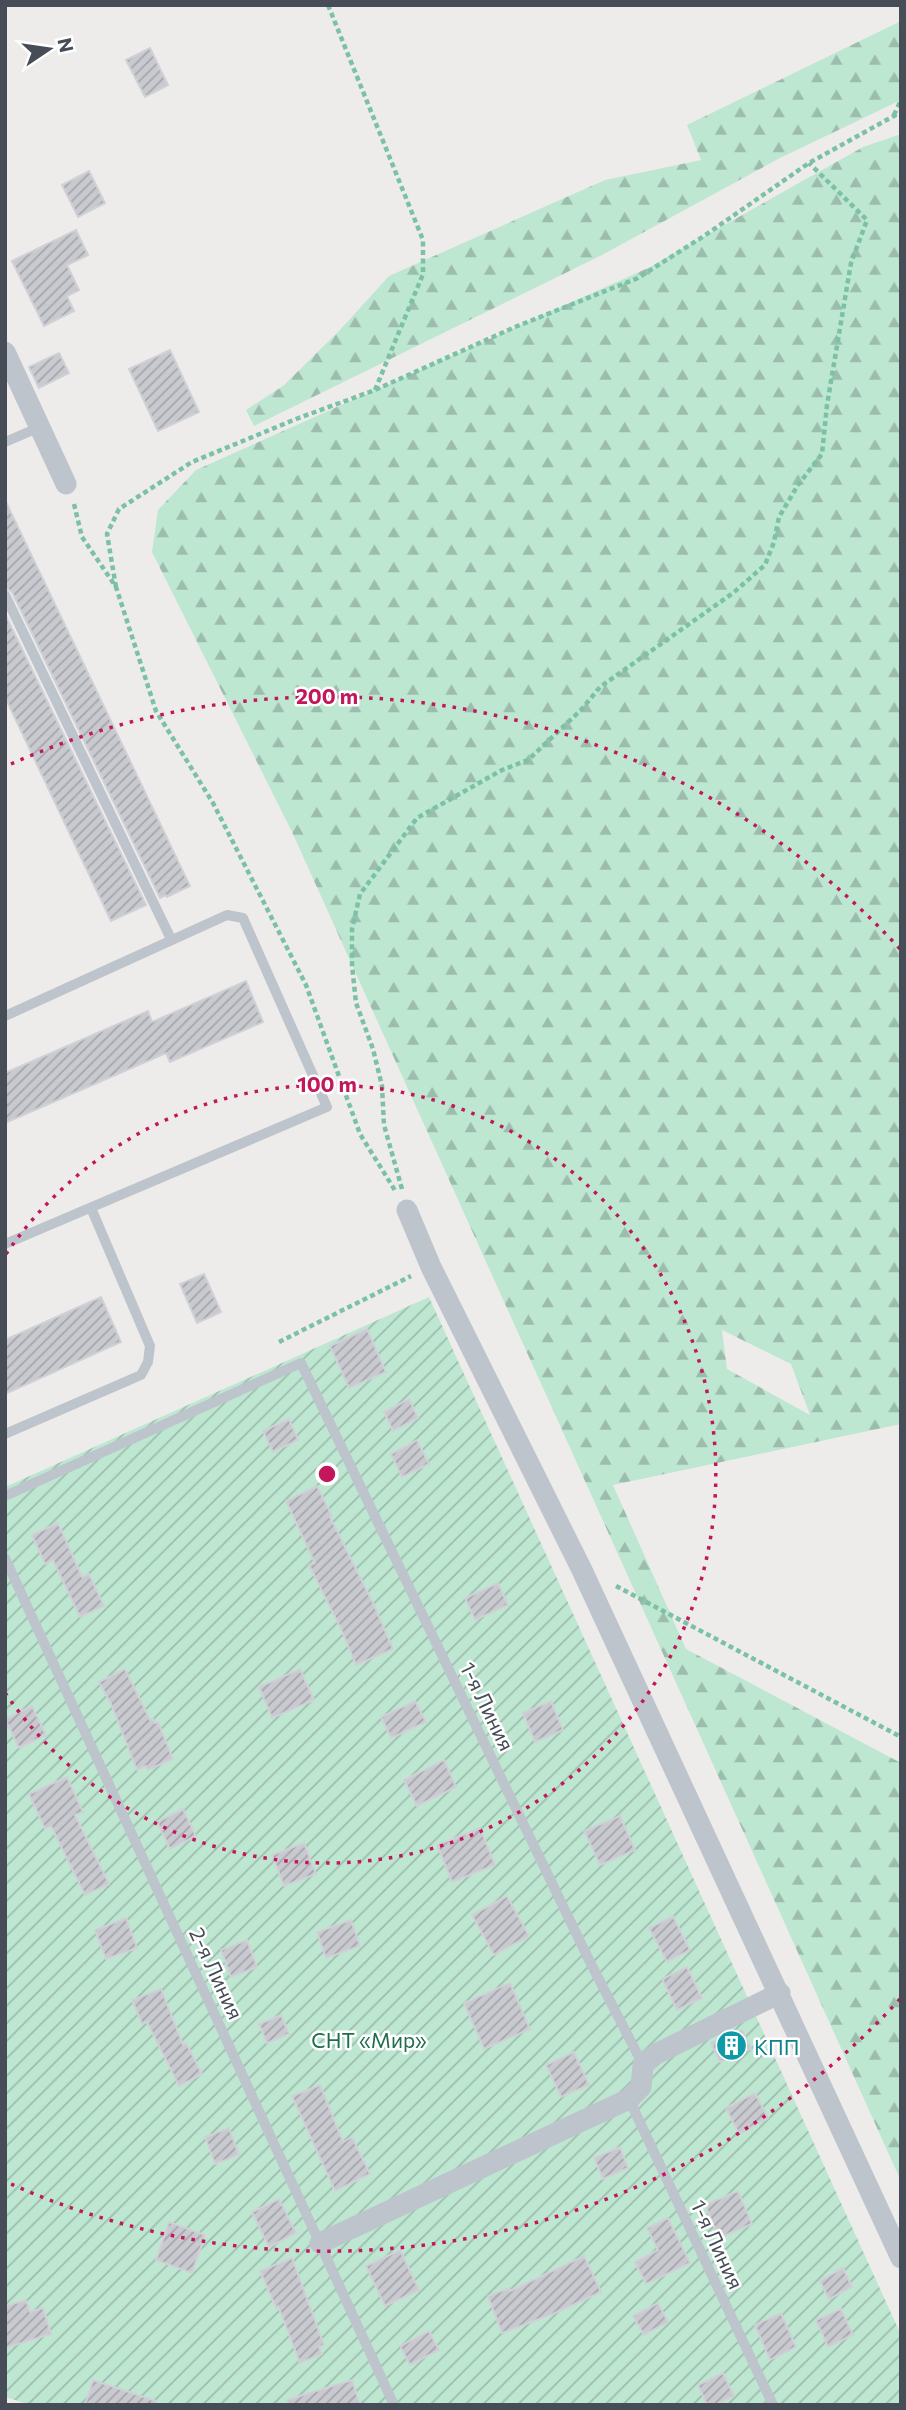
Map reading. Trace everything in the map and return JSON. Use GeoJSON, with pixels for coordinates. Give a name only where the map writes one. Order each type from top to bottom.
{"type":"FeatureCollection","features":[{"type":"Feature","properties":{"kind":"street"},"geometry":{"type":"LineString","coordinates":[[5,352],[66,484]]}},
{"type":"Feature","properties":{"kind":"street"},"geometry":{"type":"LineString","coordinates":[[407,1210],[431,1267],[582,1568],[901,2258]]}},
{"type":"Feature","properties":{"kind":"street"},"geometry":{"type":"LineString","coordinates":[[320,2243],[629,2099],[640,2087],[643,2065],[656,2054],[780,1993]]}},
{"type":"Feature","properties":{"kind":"lane"},"geometry":{"type":"LineString","coordinates":[[5,442],[40,427]]}},
{"type":"Feature","properties":{"kind":"lane"},"geometry":{"type":"LineString","coordinates":[[5,595],[171,939]]}},
{"type":"Feature","properties":{"kind":"lane"},"geometry":{"type":"LineString","coordinates":[[5,1016],[227,915],[243,918],[327,1107],[5,1244]]}},
{"type":"Feature","properties":{"kind":"lane"},"geometry":{"type":"LineString","coordinates":[[5,1434],[141,1375],[148,1362],[150,1346],[91,1208]]}},
{"type":"Feature","properties":{"kind":"lane","name":"1-я Линия"},"geometry":{"type":"LineString","coordinates":[[5,1496],[301,1363],[589,1960],[643,2065]]}},
{"type":"Feature","properties":{"kind":"lane","name":"2-я Линия"},"geometry":{"type":"LineString","coordinates":[[5,1558],[394,2405]]}},
{"type":"Feature","properties":{"kind":"lane","name":"1-я Линия"},"geometry":{"type":"LineString","coordinates":[[629,2099],[772,2405]]}},
{"type":"Feature","properties":{"kind":"path"},"geometry":{"type":"LineString","coordinates":[[328,5],[423,240],[423,274],[375,390]]}},
{"type":"Feature","properties":{"kind":"path"},"geometry":{"type":"LineString","coordinates":[[893,117],[901,100]]}},
{"type":"Feature","properties":{"kind":"path"},"geometry":{"type":"LineString","coordinates":[[407,1210],[360,1134],[306,985],[212,803],[156,711],[116,587],[107,534],[119,509],[192,462],[375,390],[515,327],[638,278],[809,163],[901,112]]}},
{"type":"Feature","properties":{"kind":"path"},"geometry":{"type":"LineString","coordinates":[[407,1210],[384,1125],[382,1086],[373,1049],[356,1003],[352,929],[360,894],[417,818],[502,770],[528,760],[581,710],[600,687],[733,593],[765,565],[774,542],[779,517],[798,485],[822,454],[827,405],[851,263],[867,220],[809,163]]}},
{"type":"Feature","properties":{"kind":"path"},"geometry":{"type":"LineString","coordinates":[[66,484],[73,497],[82,537],[116,587]]}},
{"type":"Feature","properties":{"kind":"path"},"geometry":{"type":"LineString","coordinates":[[279,1342],[431,1267]]}},
{"type":"Feature","properties":{"kind":"path"},"geometry":{"type":"LineString","coordinates":[[582,1568],[901,1737]]}},
{"type":"Feature","properties":{"kind":"green space"},"geometry":{"type":"Polygon","coordinates":[[[901,21],[901,100],[778,159],[602,255],[254,426],[246,410],[283,386],[339,331],[389,276],[605,180],[701,160],[687,125],[901,21]]]}},
{"type":"Feature","properties":{"kind":"green space"},"geometry":{"type":"Polygon","coordinates":[[[901,134],[901,1424],[613,1485],[686,1649],[901,1763],[901,2181],[292,832],[152,552],[158,510],[196,470],[648,268],[863,147],[901,134]],[[722,1330],[727,1369],[810,1415],[791,1364],[722,1330]]]}},
{"type":"Feature","properties":{"kind":"green space","name":"СНТ «Мир»"},"geometry":{"type":"Polygon","coordinates":[[[429,1297],[901,2335],[901,2405],[31,2405],[5,2397],[5,1487],[429,1297]]]}},
{"type":"Feature","properties":{"kind":"building"},"geometry":{"type":"Polygon","coordinates":[[[150,48],[168,85],[145,97],[126,60],[150,48]]]}},
{"type":"Feature","properties":{"kind":"building"},"geometry":{"type":"Polygon","coordinates":[[[89,171],[105,203],[78,217],[62,185],[89,171]]]}},
{"type":"Feature","properties":{"kind":"building"},"geometry":{"type":"Polygon","coordinates":[[[76,230],[88,255],[67,265],[79,290],[67,296],[74,311],[44,326],[12,261],[76,230]]]}},
{"type":"Feature","properties":{"kind":"building"},"geometry":{"type":"Polygon","coordinates":[[[170,350],[199,412],[158,431],[129,369],[170,350]]]}},
{"type":"Feature","properties":{"kind":"building"},"geometry":{"type":"Polygon","coordinates":[[[59,353],[69,373],[39,388],[29,367],[59,353]]]}},
{"type":"Feature","properties":{"kind":"building"},"geometry":{"type":"Polygon","coordinates":[[[5,500],[190,886],[167,897],[166,895],[160,898],[12,592],[5,587],[5,500]]]}},
{"type":"Feature","properties":{"kind":"building"},"geometry":{"type":"Polygon","coordinates":[[[5,614],[146,905],[111,921],[5,697],[5,614]]]}},
{"type":"Feature","properties":{"kind":"building"},"geometry":{"type":"Polygon","coordinates":[[[246,981],[263,1022],[170,1062],[166,1053],[5,1123],[5,1073],[148,1011],[152,1022],[246,981]]]}},
{"type":"Feature","properties":{"kind":"building"},"geometry":{"type":"Polygon","coordinates":[[[204,1274],[221,1312],[197,1323],[180,1284],[204,1274]]]}},
{"type":"Feature","properties":{"kind":"building"},"geometry":{"type":"Polygon","coordinates":[[[101,1297],[121,1342],[5,1394],[5,1340],[101,1297]]]}},
{"type":"Feature","properties":{"kind":"building"},"geometry":{"type":"Polygon","coordinates":[[[367,1329],[386,1372],[349,1388],[330,1346],[367,1329]]]}},
{"type":"Feature","properties":{"kind":"building"},"geometry":{"type":"Polygon","coordinates":[[[409,1399],[418,1418],[393,1431],[384,1412],[409,1399]]]}},
{"type":"Feature","properties":{"kind":"building"},"geometry":{"type":"Polygon","coordinates":[[[289,1419],[298,1440],[273,1452],[263,1431],[289,1419]]]}},
{"type":"Feature","properties":{"kind":"building"},"geometry":{"type":"Polygon","coordinates":[[[417,1440],[429,1464],[402,1477],[391,1454],[417,1440]]]}},
{"type":"Feature","properties":{"kind":"building"},"geometry":{"type":"Polygon","coordinates":[[[317,1486],[393,1649],[356,1665],[309,1565],[315,1563],[286,1501],[317,1486]]]}},
{"type":"Feature","properties":{"kind":"building"},"geometry":{"type":"Polygon","coordinates":[[[58,1523],[82,1577],[89,1574],[104,1606],[80,1617],[53,1560],[45,1564],[32,1535],[58,1523]]]}},
{"type":"Feature","properties":{"kind":"building"},"geometry":{"type":"Polygon","coordinates":[[[498,1583],[508,1605],[475,1620],[465,1598],[498,1583]]]}},
{"type":"Feature","properties":{"kind":"building"},"geometry":{"type":"Polygon","coordinates":[[[125,1669],[150,1720],[158,1722],[173,1759],[147,1770],[146,1766],[137,1770],[111,1704],[99,1682],[125,1669]]]}},
{"type":"Feature","properties":{"kind":"building"},"geometry":{"type":"Polygon","coordinates":[[[300,1669],[314,1700],[272,1718],[259,1687],[300,1669]]]}},
{"type":"Feature","properties":{"kind":"building"},"geometry":{"type":"Polygon","coordinates":[[[415,1701],[426,1722],[391,1738],[381,1717],[415,1701]]]}},
{"type":"Feature","properties":{"kind":"building"},"geometry":{"type":"Polygon","coordinates":[[[551,1701],[563,1730],[535,1742],[523,1713],[551,1701]]]}},
{"type":"Feature","properties":{"kind":"building"},"geometry":{"type":"Polygon","coordinates":[[[32,1706],[46,1735],[19,1748],[5,1719],[32,1706]]]}},
{"type":"Feature","properties":{"kind":"building"},"geometry":{"type":"Polygon","coordinates":[[[444,1760],[456,1787],[417,1806],[404,1780],[444,1760]]]}},
{"type":"Feature","properties":{"kind":"building"},"geometry":{"type":"Polygon","coordinates":[[[67,1777],[83,1812],[75,1815],[109,1884],[85,1895],[51,1826],[45,1829],[29,1794],[67,1777]]]}},
{"type":"Feature","properties":{"kind":"building"},"geometry":{"type":"Polygon","coordinates":[[[183,1809],[196,1836],[170,1849],[157,1822],[183,1809]]]}},
{"type":"Feature","properties":{"kind":"building"},"geometry":{"type":"Polygon","coordinates":[[[620,1816],[635,1850],[600,1865],[584,1831],[620,1816]]]}},
{"type":"Feature","properties":{"kind":"building"},"geometry":{"type":"Polygon","coordinates":[[[480,1828],[495,1865],[452,1882],[437,1845],[480,1828]]]}},
{"type":"Feature","properties":{"kind":"building"},"geometry":{"type":"Polygon","coordinates":[[[304,1843],[316,1874],[284,1886],[272,1855],[304,1843]]]}},
{"type":"Feature","properties":{"kind":"building"},"geometry":{"type":"Polygon","coordinates":[[[507,1896],[529,1936],[494,1955],[472,1915],[507,1896]]]}},
{"type":"Feature","properties":{"kind":"building"},"geometry":{"type":"Polygon","coordinates":[[[673,1916],[690,1950],[667,1962],[649,1928],[673,1916]]]}},
{"type":"Feature","properties":{"kind":"building"},"geometry":{"type":"Polygon","coordinates":[[[126,1918],[137,1948],[106,1959],[95,1930],[126,1918]]]}},
{"type":"Feature","properties":{"kind":"building"},"geometry":{"type":"Polygon","coordinates":[[[351,1920],[360,1946],[326,1958],[317,1932],[351,1920]]]}},
{"type":"Feature","properties":{"kind":"building"},"geometry":{"type":"Polygon","coordinates":[[[247,1940],[257,1967],[231,1977],[221,1950],[247,1940]]]}},
{"type":"Feature","properties":{"kind":"building"},"geometry":{"type":"Polygon","coordinates":[[[687,1967],[702,1998],[677,2010],[662,1979],[687,1967]]]}},
{"type":"Feature","properties":{"kind":"building"},"geometry":{"type":"Polygon","coordinates":[[[510,1983],[530,2029],[484,2049],[464,2003],[510,1983]]]}},
{"type":"Feature","properties":{"kind":"building"},"geometry":{"type":"Polygon","coordinates":[[[161,1989],[183,2045],[186,2043],[202,2074],[179,2086],[147,2022],[142,2024],[132,2000],[161,1989]]]}},
{"type":"Feature","properties":{"kind":"building"},"geometry":{"type":"Polygon","coordinates":[[[281,2015],[289,2034],[267,2043],[259,2024],[281,2015]]]}},
{"type":"Feature","properties":{"kind":"building","name":"КПП"},"geometry":{"type":"Polygon","coordinates":[[[742,2030],[751,2049],[720,2062],[711,2043],[742,2030]]]}},
{"type":"Feature","properties":{"kind":"building"},"geometry":{"type":"Polygon","coordinates":[[[574,2052],[589,2085],[561,2097],[546,2065],[574,2052]]]}},
{"type":"Feature","properties":{"kind":"building"},"geometry":{"type":"Polygon","coordinates":[[[320,2085],[343,2142],[352,2137],[370,2174],[335,2191],[292,2096],[320,2085]]]}},
{"type":"Feature","properties":{"kind":"building"},"geometry":{"type":"Polygon","coordinates":[[[755,2093],[768,2118],[739,2134],[726,2108],[755,2093]]]}},
{"type":"Feature","properties":{"kind":"building"},"geometry":{"type":"Polygon","coordinates":[[[229,2128],[239,2155],[215,2164],[205,2137],[229,2128]]]}},
{"type":"Feature","properties":{"kind":"building"},"geometry":{"type":"Polygon","coordinates":[[[620,2147],[628,2168],[603,2179],[594,2158],[620,2147]]]}},
{"type":"Feature","properties":{"kind":"building"},"geometry":{"type":"Polygon","coordinates":[[[738,2191],[752,2224],[719,2238],[705,2205],[738,2191]]]}},
{"type":"Feature","properties":{"kind":"building"},"geometry":{"type":"Polygon","coordinates":[[[279,2199],[296,2233],[269,2247],[252,2212],[279,2199]]]}},
{"type":"Feature","properties":{"kind":"building"},"geometry":{"type":"Polygon","coordinates":[[[668,2218],[690,2263],[646,2284],[635,2262],[658,2250],[647,2228],[668,2218]]]}},
{"type":"Feature","properties":{"kind":"building"},"geometry":{"type":"Polygon","coordinates":[[[169,2222],[205,2235],[192,2273],[156,2260],[169,2222]]]}},
{"type":"Feature","properties":{"kind":"building"},"geometry":{"type":"Polygon","coordinates":[[[400,2250],[419,2290],[385,2306],[366,2266],[400,2250]]]}},
{"type":"Feature","properties":{"kind":"building"},"geometry":{"type":"Polygon","coordinates":[[[584,2256],[601,2292],[502,2333],[488,2296],[509,2288],[510,2291],[584,2256]]]}},
{"type":"Feature","properties":{"kind":"building"},"geometry":{"type":"Polygon","coordinates":[[[292,2258],[324,2345],[319,2347],[322,2354],[300,2363],[278,2306],[276,2308],[260,2271],[292,2258]]]}},
{"type":"Feature","properties":{"kind":"building"},"geometry":{"type":"Polygon","coordinates":[[[843,2268],[852,2287],[829,2299],[820,2281],[843,2268]]]}},
{"type":"Feature","properties":{"kind":"building"},"geometry":{"type":"Polygon","coordinates":[[[26,2300],[30,2312],[43,2308],[51,2334],[5,2348],[5,2306],[26,2300]]]}},
{"type":"Feature","properties":{"kind":"building"},"geometry":{"type":"Polygon","coordinates":[[[658,2303],[668,2322],[644,2335],[633,2316],[658,2303]]]}},
{"type":"Feature","properties":{"kind":"building"},"geometry":{"type":"Polygon","coordinates":[[[841,2309],[853,2335],[828,2347],[816,2320],[841,2309]]]}},
{"type":"Feature","properties":{"kind":"building"},"geometry":{"type":"Polygon","coordinates":[[[781,2313],[796,2347],[770,2360],[755,2325],[781,2313]]]}},
{"type":"Feature","properties":{"kind":"building"},"geometry":{"type":"Polygon","coordinates":[[[429,2331],[439,2350],[410,2365],[400,2346],[429,2331]]]}},
{"type":"Feature","properties":{"kind":"building"},"geometry":{"type":"Polygon","coordinates":[[[723,2373],[734,2396],[715,2405],[707,2405],[698,2385],[723,2373]]]}},
{"type":"Feature","properties":{"kind":"building"},"geometry":{"type":"Polygon","coordinates":[[[93,2380],[156,2401],[156,2405],[85,2405],[93,2380]]]}},
{"type":"Feature","properties":{"kind":"building"},"geometry":{"type":"Polygon","coordinates":[[[352,2380],[360,2405],[288,2405],[287,2400],[352,2380]]]}},
{"type":"Feature","properties":{"kind":"place","name":"КПП"},"geometry":{"type":"Point","coordinates":[731,2046]}}]}
